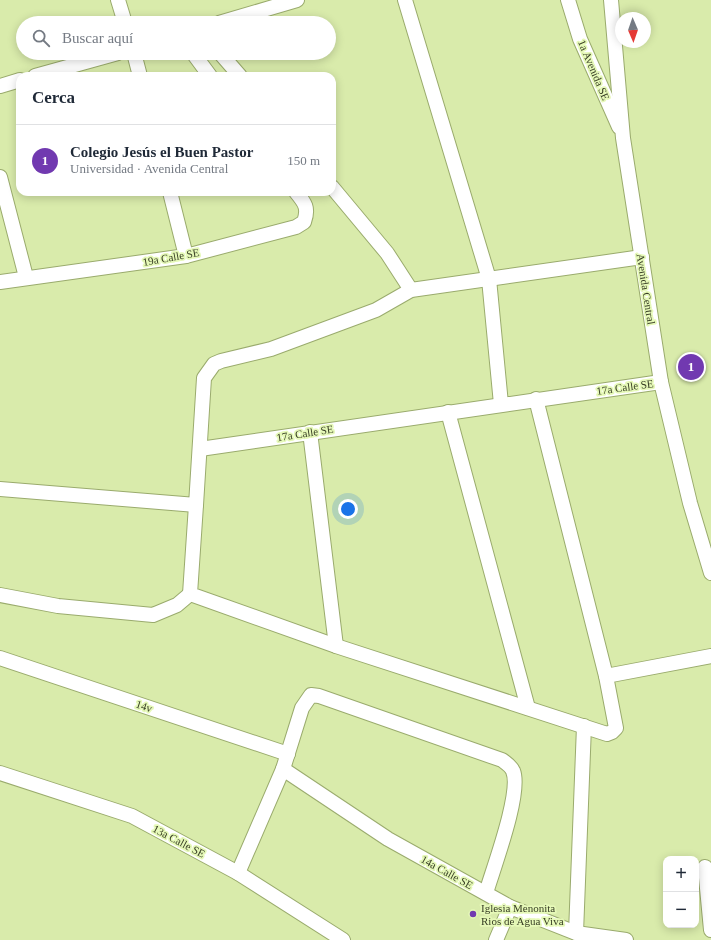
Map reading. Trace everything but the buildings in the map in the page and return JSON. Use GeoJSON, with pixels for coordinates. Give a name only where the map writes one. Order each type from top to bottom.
{"type":"FeatureCollection","features":[{"type":"Feature","properties":{"kind":"street"},"geometry":{"type":"LineString","coordinates":[[118,0],[123,16]]}},
{"type":"Feature","properties":{"kind":"street"},"geometry":{"type":"LineString","coordinates":[[242,16],[296,0]]}},
{"type":"Feature","properties":{"kind":"street"},"geometry":{"type":"LineString","coordinates":[[405,0],[489,279],[500,404]]}},
{"type":"Feature","properties":{"kind":"street","name":"1a Avenida SE"},"geometry":{"type":"LineString","coordinates":[[568,0],[580,39],[624,138]]}},
{"type":"Feature","properties":{"kind":"street","name":"Avenida Central"},"geometry":{"type":"LineString","coordinates":[[611,0],[624,138],[661,382],[690,502],[711,573]]}},
{"type":"Feature","properties":{"kind":"street"},"geometry":{"type":"LineString","coordinates":[[49,72],[92,60]]}},
{"type":"Feature","properties":{"kind":"street"},"geometry":{"type":"LineString","coordinates":[[136,60],[139,72]]}},
{"type":"Feature","properties":{"kind":"street"},"geometry":{"type":"LineString","coordinates":[[198,60],[207,72]]}},
{"type":"Feature","properties":{"kind":"street"},"geometry":{"type":"LineString","coordinates":[[226,60],[237,72]]}},
{"type":"Feature","properties":{"kind":"street"},"geometry":{"type":"LineString","coordinates":[[0,86],[16,81]]}},
{"type":"Feature","properties":{"kind":"street"},"geometry":{"type":"LineString","coordinates":[[0,176],[26,277]]}},
{"type":"Feature","properties":{"kind":"street"},"geometry":{"type":"LineString","coordinates":[[336,192],[387,252],[411,290]]}},
{"type":"Feature","properties":{"kind":"street"},"geometry":{"type":"LineString","coordinates":[[171,196],[186,256]]}},
{"type":"Feature","properties":{"kind":"street","name":"19a Calle SE"},"geometry":{"type":"LineString","coordinates":[[0,282],[26,277],[186,256],[300,224],[304,222],[307,214],[307,206],[299,196]]}},
{"type":"Feature","properties":{"kind":"street"},"geometry":{"type":"LineString","coordinates":[[0,595],[58,606],[153,615],[177,605],[190,594],[204,378],[214,364],[271,349],[376,310],[411,290],[642,257]]}},
{"type":"Feature","properties":{"kind":"street","name":"17a Calle SE"},"geometry":{"type":"LineString","coordinates":[[200,449],[500,404],[661,382]]}},
{"type":"Feature","properties":{"kind":"street"},"geometry":{"type":"LineString","coordinates":[[190,594],[336,646],[607,734],[612,732],[616,728],[606,676],[536,399]]}},
{"type":"Feature","properties":{"kind":"street"},"geometry":{"type":"LineString","coordinates":[[448,412],[528,708]]}},
{"type":"Feature","properties":{"kind":"street"},"geometry":{"type":"LineString","coordinates":[[310,432],[336,646]]}},
{"type":"Feature","properties":{"kind":"street"},"geometry":{"type":"LineString","coordinates":[[0,490],[196,505]]}},
{"type":"Feature","properties":{"kind":"street"},"geometry":{"type":"LineString","coordinates":[[606,676],[711,656]]}},
{"type":"Feature","properties":{"kind":"street","name":"14v"},"geometry":{"type":"LineString","coordinates":[[0,658],[288,754]]}},
{"type":"Feature","properties":{"kind":"street"},"geometry":{"type":"LineString","coordinates":[[238,873],[283,769],[302,708],[311,695],[320,696],[502,760],[513,771],[515,785],[512,806],[486,893]]}},
{"type":"Feature","properties":{"kind":"street"},"geometry":{"type":"LineString","coordinates":[[576,933],[584,726]]}},
{"type":"Feature","properties":{"kind":"street","name":"14a Calle SE"},"geometry":{"type":"LineString","coordinates":[[283,769],[388,839],[510,907],[576,933],[626,940]]}},
{"type":"Feature","properties":{"kind":"street","name":"13a Calle SE"},"geometry":{"type":"LineString","coordinates":[[0,773],[132,816],[238,873],[343,940]]}},
{"type":"Feature","properties":{"kind":"street"},"geometry":{"type":"LineString","coordinates":[[705,866],[711,930]]}},
{"type":"Feature","properties":{"kind":"street"},"geometry":{"type":"LineString","coordinates":[[496,940],[510,907]]}},
{"type":"Feature","properties":{"kind":"place","name":"Colegio Jesús el Buen Pastor"},"geometry":{"type":"Point","coordinates":[691,367]}},
{"type":"Feature","properties":{"kind":"place","name":"Iglesia Menonita Rios de Agua Viva"},"geometry":{"type":"Point","coordinates":[473,914]}}]}
